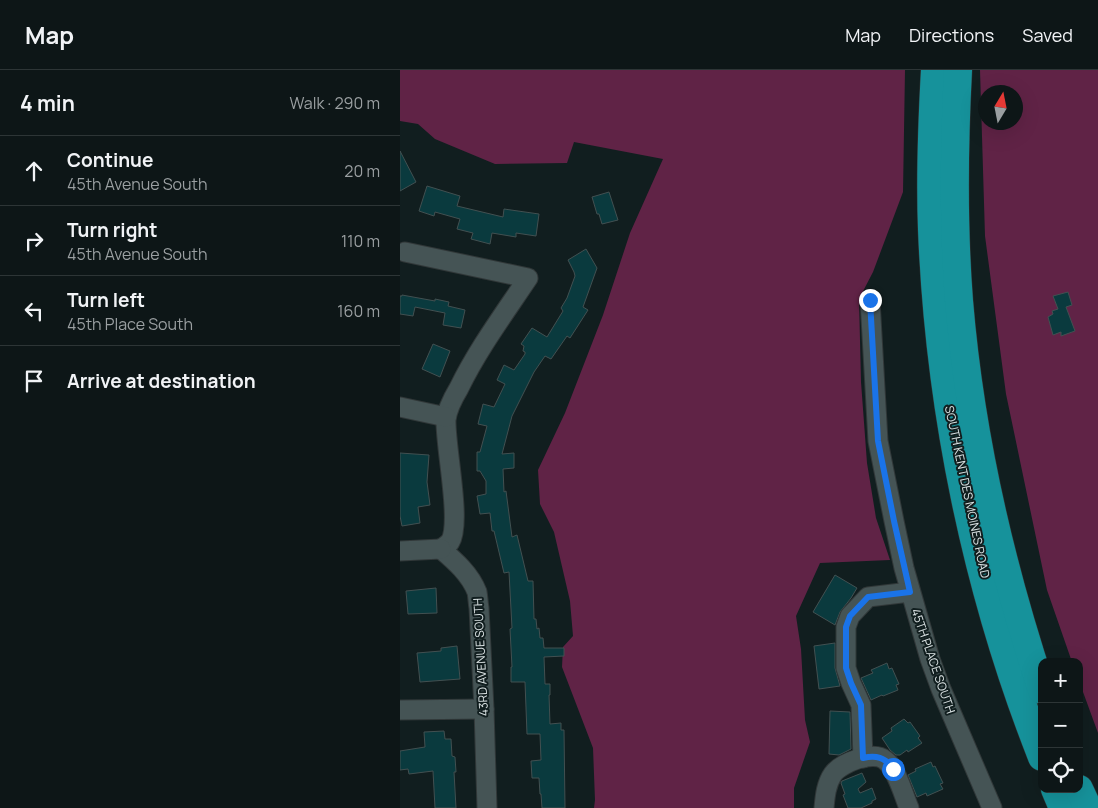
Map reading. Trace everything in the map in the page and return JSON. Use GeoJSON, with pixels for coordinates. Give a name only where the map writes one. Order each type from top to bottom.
{"type":"FeatureCollection","features":[{"type":"Feature","properties":{"kind":"highway","name":"SOUTH KENT DES MOINES ROAD"},"geometry":{"type":"LineString","coordinates":[[935,70],[932,136],[932,228],[938,323],[946,390],[964,491],[993,611],[1020,698],[1039,748]]}},
{"type":"Feature","properties":{"kind":"highway","name":"SOUTH KENT DES MOINES ROAD"},"geometry":{"type":"LineString","coordinates":[[958,70],[955,160],[956,233],[960,301],[969,387],[980,457],[1000,546],[1011,592],[1038,677]]}},
{"type":"Feature","properties":{"kind":"highway"},"geometry":{"type":"LineString","coordinates":[[1057,793],[1063,808]]}},
{"type":"Feature","properties":{"kind":"highway"},"geometry":{"type":"LineString","coordinates":[[1081,793],[1088,808]]}},
{"type":"Feature","properties":{"kind":"street"},"geometry":{"type":"LineString","coordinates":[[400,551],[441,549],[450,542],[455,519],[446,417],[451,402],[470,365],[528,278],[405,252]]}},
{"type":"Feature","properties":{"kind":"street","name":"45TH PLACE SOUTH"},"geometry":{"type":"LineString","coordinates":[[870,300],[878,441],[910,592],[930,660],[941,689],[992,808]]}},
{"type":"Feature","properties":{"kind":"street"},"geometry":{"type":"LineString","coordinates":[[400,407],[446,417]]}},
{"type":"Feature","properties":{"kind":"street","name":"43RD AVENUE SOUTH"},"geometry":{"type":"LineString","coordinates":[[441,549],[470,578],[477,593],[484,709],[486,808]]}},
{"type":"Feature","properties":{"kind":"street"},"geometry":{"type":"LineString","coordinates":[[863,758],[861,705],[846,668],[846,627],[850,616],[868,597],[910,592]]}},
{"type":"Feature","properties":{"kind":"street"},"geometry":{"type":"LineString","coordinates":[[400,710],[484,709]]}},
{"type":"Feature","properties":{"kind":"street"},"geometry":{"type":"LineString","coordinates":[[824,808],[827,788],[832,775],[841,767],[863,758],[878,756],[890,765],[898,779],[909,808]]}},
{"type":"Feature","properties":{"kind":"shaded area"},"geometry":{"type":"Polygon","coordinates":[[[400,70],[905,70],[903,192],[873,272],[859,299],[861,382],[867,463],[876,518],[890,560],[820,563],[796,616],[801,649],[805,720],[810,742],[794,788],[794,808],[594,808],[593,748],[562,667],[563,647],[573,636],[570,601],[554,532],[540,504],[538,470],[565,413],[603,315],[630,233],[663,159],[574,142],[567,163],[495,164],[435,139],[418,124],[400,121],[400,70]]]}},
{"type":"Feature","properties":{"kind":"shaded area"},"geometry":{"type":"Polygon","coordinates":[[[980,70],[1098,70],[1098,733],[1083,692],[1083,658],[1071,658],[1047,590],[1006,394],[985,236],[982,130],[1023,130],[1023,85],[980,85],[980,70]]]}},
{"type":"Feature","properties":{"kind":"building"},"geometry":{"type":"Polygon","coordinates":[[[400,151],[416,182],[400,191],[400,151]]]}},
{"type":"Feature","properties":{"kind":"building"},"geometry":{"type":"Polygon","coordinates":[[[427,186],[460,196],[457,206],[503,217],[504,209],[539,214],[536,236],[516,233],[516,237],[492,233],[490,244],[471,239],[473,233],[457,229],[460,219],[435,212],[434,216],[419,211],[427,186]]]}},
{"type":"Feature","properties":{"kind":"building"},"geometry":{"type":"Polygon","coordinates":[[[609,192],[618,220],[602,224],[592,197],[609,192]]]}},
{"type":"Feature","properties":{"kind":"building"},"geometry":{"type":"Polygon","coordinates":[[[586,249],[597,268],[583,307],[588,310],[570,338],[567,336],[551,359],[545,356],[534,372],[512,416],[502,454],[514,453],[514,468],[503,469],[504,492],[506,491],[512,537],[517,535],[528,581],[533,581],[534,619],[536,619],[537,629],[539,628],[540,638],[543,638],[544,648],[564,648],[564,656],[544,657],[545,684],[550,684],[550,724],[561,723],[561,730],[564,730],[565,808],[542,808],[539,778],[532,778],[531,761],[541,760],[540,734],[527,734],[525,682],[511,682],[510,629],[512,628],[509,572],[504,573],[494,531],[492,531],[490,513],[480,514],[477,496],[486,494],[486,481],[480,471],[477,471],[477,452],[480,452],[487,426],[478,424],[483,404],[494,407],[505,384],[497,380],[504,365],[514,370],[525,354],[523,351],[524,346],[521,344],[532,328],[547,337],[563,311],[561,308],[575,276],[568,260],[586,249]]]}},
{"type":"Feature","properties":{"kind":"building"},"geometry":{"type":"Polygon","coordinates":[[[1068,292],[1072,305],[1066,307],[1075,331],[1061,336],[1061,332],[1053,335],[1048,317],[1053,314],[1052,311],[1058,309],[1053,296],[1068,292]]]}},
{"type":"Feature","properties":{"kind":"building"},"geometry":{"type":"Polygon","coordinates":[[[400,296],[449,302],[448,306],[465,310],[461,328],[443,325],[445,313],[415,307],[413,316],[400,314],[400,296]]]}},
{"type":"Feature","properties":{"kind":"building"},"geometry":{"type":"Polygon","coordinates":[[[433,344],[450,351],[440,377],[422,369],[433,344]]]}},
{"type":"Feature","properties":{"kind":"building"},"geometry":{"type":"Polygon","coordinates":[[[400,453],[429,455],[427,482],[430,505],[418,507],[420,523],[402,526],[400,516],[400,453]]]}},
{"type":"Feature","properties":{"kind":"building"},"geometry":{"type":"Polygon","coordinates":[[[835,575],[857,588],[840,612],[835,625],[813,612],[835,575]]]}},
{"type":"Feature","properties":{"kind":"building"},"geometry":{"type":"Polygon","coordinates":[[[436,588],[437,613],[408,614],[406,591],[436,588]]]}},
{"type":"Feature","properties":{"kind":"building"},"geometry":{"type":"Polygon","coordinates":[[[835,643],[835,668],[840,686],[819,689],[814,646],[835,643]]]}},
{"type":"Feature","properties":{"kind":"building"},"geometry":{"type":"Polygon","coordinates":[[[457,646],[460,679],[420,682],[417,653],[441,651],[441,648],[457,646]]]}},
{"type":"Feature","properties":{"kind":"building"},"geometry":{"type":"Polygon","coordinates":[[[887,663],[889,669],[892,668],[899,684],[896,685],[898,690],[871,700],[861,678],[873,673],[871,670],[887,663]]]}},
{"type":"Feature","properties":{"kind":"building"},"geometry":{"type":"Polygon","coordinates":[[[830,711],[850,712],[851,749],[839,755],[829,754],[830,711]]]}},
{"type":"Feature","properties":{"kind":"building"},"geometry":{"type":"Polygon","coordinates":[[[904,719],[908,723],[910,722],[920,736],[918,738],[922,743],[908,752],[907,750],[900,755],[896,755],[882,738],[892,731],[891,728],[904,719]]]}},
{"type":"Feature","properties":{"kind":"building"},"geometry":{"type":"Polygon","coordinates":[[[444,731],[445,739],[451,739],[452,756],[455,757],[456,808],[435,808],[433,771],[409,774],[408,769],[400,770],[400,751],[425,747],[424,732],[444,731]]]}},
{"type":"Feature","properties":{"kind":"building"},"geometry":{"type":"Polygon","coordinates":[[[931,762],[943,783],[940,784],[943,789],[927,796],[926,793],[917,797],[908,775],[916,771],[915,769],[931,762]]]}},
{"type":"Feature","properties":{"kind":"building"},"geometry":{"type":"Polygon","coordinates":[[[862,773],[866,782],[858,789],[860,793],[872,788],[876,799],[861,808],[848,808],[841,783],[862,773]]]}},
{"type":"Feature","properties":{"kind":"route"},"geometry":{"type":"LineString","coordinates":[[870,300],[878,441],[910,592],[868,597],[850,616],[846,627],[846,668],[861,705],[863,758],[874,756],[882,758],[893,769]]}}]}
